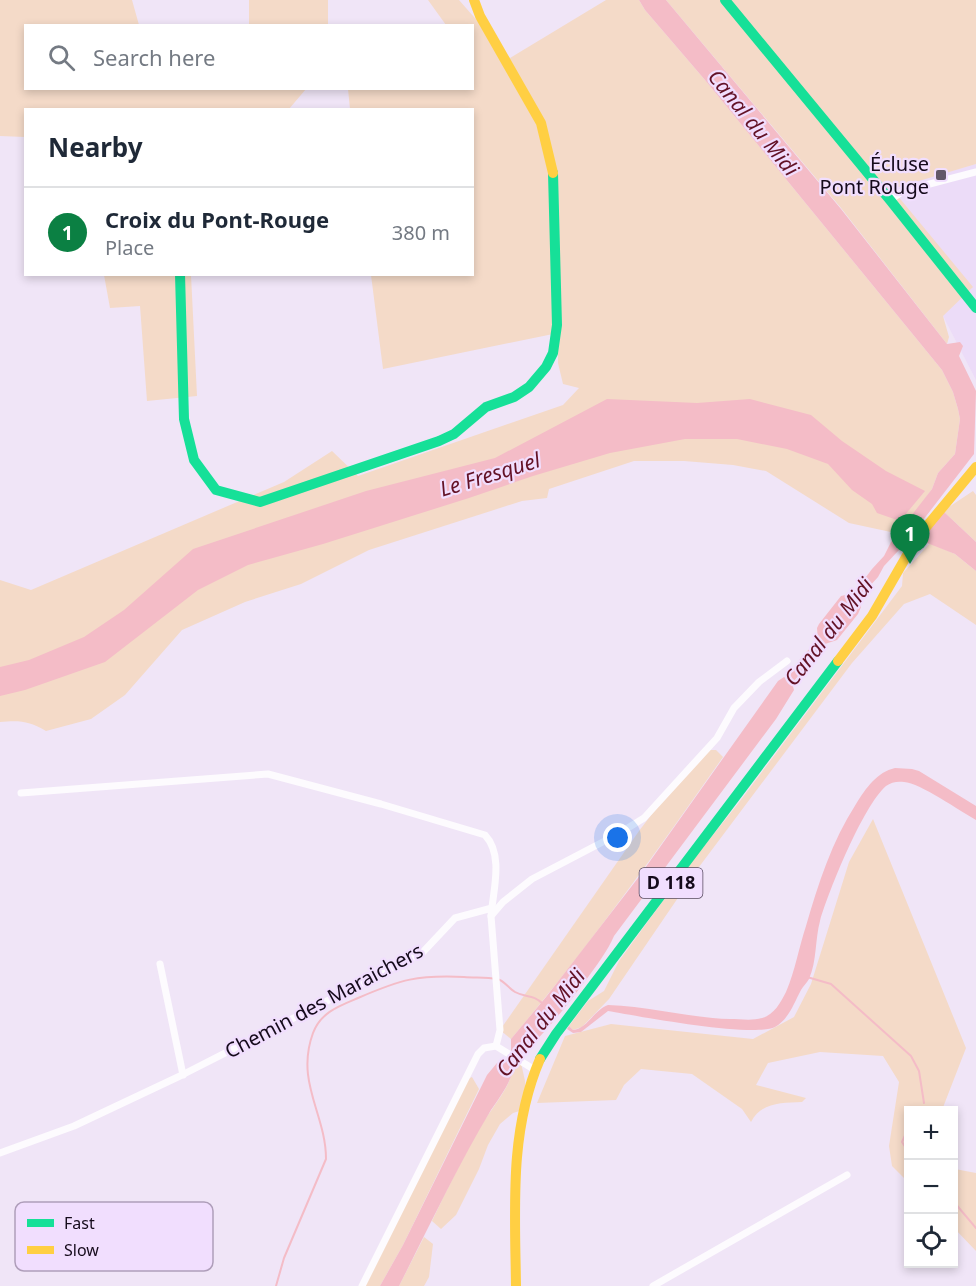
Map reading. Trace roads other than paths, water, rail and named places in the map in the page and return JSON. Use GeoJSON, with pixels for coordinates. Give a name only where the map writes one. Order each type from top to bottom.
{"type":"FeatureCollection","features":[{"type":"Feature","properties":{"kind":"street"},"geometry":{"type":"LineString","coordinates":[[180,276],[184,419],[194,460],[216,490],[260,502],[439,441],[454,434],[486,407],[514,397],[529,387],[546,367],[553,353],[557,325],[553,172],[540,123],[480,16],[474,0]]}},
{"type":"Feature","properties":{"kind":"street"},"geometry":{"type":"LineString","coordinates":[[725,0],[976,308]]}},
{"type":"Feature","properties":{"kind":"street"},"geometry":{"type":"LineString","coordinates":[[890,200],[912,189],[976,172]]}},
{"type":"Feature","properties":{"kind":"street","name":"D 118"},"geometry":{"type":"LineString","coordinates":[[516,1286],[515,1162],[526,1098],[540,1059],[556,1034],[872,616],[917,538],[976,467]]}},
{"type":"Feature","properties":{"kind":"street"},"geometry":{"type":"LineString","coordinates":[[491,916],[503,902],[532,879],[644,818],[717,738],[734,708],[759,682],[788,661]]}},
{"type":"Feature","properties":{"kind":"street"},"geometry":{"type":"LineString","coordinates":[[21,793],[268,774],[485,835],[492,843],[496,859],[491,916],[500,1030],[496,1046]]}},
{"type":"Feature","properties":{"kind":"street","name":"Chemin des Maraichers"},"geometry":{"type":"LineString","coordinates":[[0,1153],[74,1126],[183,1075],[423,952],[455,918],[492,908]]}},
{"type":"Feature","properties":{"kind":"street"},"geometry":{"type":"LineString","coordinates":[[160,964],[183,1075]]}},
{"type":"Feature","properties":{"kind":"street"},"geometry":{"type":"LineString","coordinates":[[362,1286],[478,1054],[484,1048],[496,1046],[535,1070]]}},
{"type":"Feature","properties":{"kind":"street"},"geometry":{"type":"LineString","coordinates":[[653,1286],[847,1175]]}},
{"type":"Feature","properties":{"kind":"street","name":"D 118"},"geometry":{"type":"LineString","coordinates":[[509,1286],[514,1261]]}},
{"type":"Feature","properties":{"kind":"water","name":"Canal du Midi"},"geometry":{"type":"Polygon","coordinates":[[[639,0],[666,0],[841,209],[947,344],[960,342],[963,346],[959,356],[976,391],[974,454],[859,598],[861,607],[858,614],[837,640],[822,645],[792,683],[794,690],[776,719],[614,936],[586,980],[543,1033],[514,1061],[512,1074],[506,1087],[466,1153],[399,1286],[380,1286],[403,1245],[487,1075],[497,1063],[508,1058],[511,1052],[511,1039],[638,878],[778,681],[784,677],[787,679],[802,656],[818,641],[819,624],[841,596],[854,593],[884,556],[891,542],[909,523],[911,516],[932,489],[938,473],[955,454],[960,419],[953,392],[942,370],[639,0]]]}},
{"type":"Feature","properties":{"kind":"water","name":"Le Fresquel"},"geometry":{"type":"Polygon","coordinates":[[[607,399],[697,403],[750,399],[811,415],[842,441],[886,471],[925,491],[900,521],[877,513],[872,504],[852,490],[828,464],[787,449],[737,439],[685,439],[610,453],[323,544],[248,565],[198,590],[105,662],[25,690],[0,696],[0,667],[29,660],[84,637],[124,610],[193,549],[366,491],[495,458],[607,399]]]}},
{"type":"Feature","properties":{"kind":"water"},"geometry":{"type":"Polygon","coordinates":[[[943,511],[976,542],[976,571],[955,554],[922,541],[943,511]]]}},
{"type":"Feature","properties":{"kind":"water"},"geometry":{"type":"Polygon","coordinates":[[[895,768],[919,771],[976,806],[976,820],[930,792],[911,784],[897,782],[886,786],[867,811],[848,849],[820,921],[809,979],[788,1015],[780,1024],[763,1030],[744,1030],[694,1025],[608,1011],[581,1032],[573,1033],[567,1029],[569,1026],[573,1030],[578,1029],[608,1005],[746,1020],[762,1018],[774,1011],[786,992],[826,863],[847,818],[877,777],[895,768]]]}},
{"type":"Feature","properties":{"kind":"waterway","name":"Canal du Midi"},"geometry":{"type":"LineString","coordinates":[[276,1286],[284,1258],[326,1159],[325,1143],[307,1067],[313,1033],[321,1020],[338,1007],[387,986],[434,977],[497,979],[515,992],[536,999],[543,1004]]}},
{"type":"Feature","properties":{"kind":"waterway"},"geometry":{"type":"LineString","coordinates":[[807,977],[831,984],[911,1056],[919,1071],[924,1103]]}},
{"type":"Feature","properties":{"kind":"waterway"},"geometry":{"type":"LineString","coordinates":[[904,1138],[902,1142],[904,1145]]}},
{"type":"Feature","properties":{"kind":"waterway"},"geometry":{"type":"LineString","coordinates":[[958,1207],[976,1228]]}},
{"type":"Feature","properties":{"kind":"place","name":"Écluse Pont Rouge"},"geometry":{"type":"Point","coordinates":[941,175]}},
{"type":"Feature","properties":{"kind":"place","name":"Croix du Pont-Rouge"},"geometry":{"type":"Point","coordinates":[910,564]}}]}
